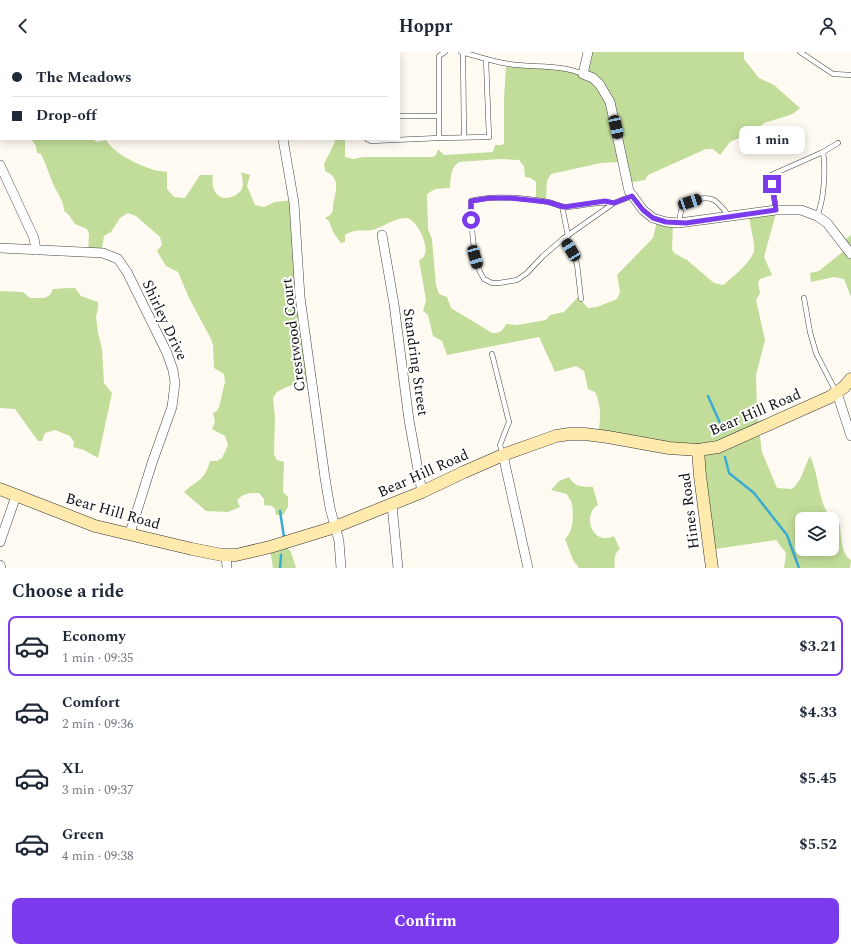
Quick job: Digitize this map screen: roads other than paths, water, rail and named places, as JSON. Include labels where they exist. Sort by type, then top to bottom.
[{"type":"street","points":[[588,52],[583,74],[593,78],[600,85],[610,102],[627,184],[632,196],[643,210],[653,218],[666,222],[679,223],[776,210],[801,210],[817,216],[832,228],[851,254]]},
{"type":"street","name":"Crestwood Court","points":[[283,140],[294,203],[301,305],[325,478],[330,508],[339,541],[341,568]]},
{"type":"street","points":[[0,165],[34,238],[36,250]]},
{"type":"street","name":"Standring Street","points":[[382,235],[394,304],[409,420],[422,492]]},
{"type":"street","name":"Shirley Drive","points":[[0,248],[103,253],[118,259],[127,272],[167,353],[173,370],[175,383],[172,407],[152,463],[130,533]]},
{"type":"street","name":"Bear Hill Road","points":[[0,489],[95,526],[130,533],[192,549],[226,555],[244,554],[335,527],[392,505],[503,455],[549,438],[569,434],[585,434],[608,436],[669,448],[698,450],[722,445],[837,393],[851,379]]},
{"type":"street","points":[[837,393],[851,436]]},
{"type":"street","name":"Hines Road","points":[[698,450],[712,568]]},
{"type":"street","points":[[503,455],[528,568]]},
{"type":"street","points":[[0,542],[16,496]]},
{"type":"street","points":[[392,505],[398,568]]},
{"type":"street","points":[[226,555],[227,568]]},
{"type":"street","points":[[0,564],[1,568]]},
{"type":"lane","points":[[439,138],[439,56],[445,52]]},
{"type":"lane","points":[[464,137],[462,52],[507,64],[569,69],[583,74]]},
{"type":"lane","points":[[800,52],[833,74],[851,75]]},
{"type":"lane","points":[[400,140],[489,137],[486,59]]},
{"type":"lane","points":[[400,116],[439,116]]},
{"type":"lane","points":[[369,140],[388,140]]},
{"type":"lane","points":[[776,210],[772,184],[769,176],[823,152],[838,143]]},
{"type":"lane","points":[[817,216],[820,208],[823,180],[823,152]]},
{"type":"lane","points":[[614,203],[605,201],[564,207],[548,202],[510,198],[471,201],[470,205],[475,257],[480,272],[484,279],[492,283],[507,283],[517,280],[527,274],[542,256],[566,237],[614,203],[632,196]]},
{"type":"lane","points":[[679,223],[683,207],[690,202],[703,198],[714,200],[729,216]]},
{"type":"lane","points":[[564,207],[563,211],[566,237],[577,264],[581,299]]},
{"type":"lane","points":[[804,298],[810,332],[816,353],[837,393]]},
{"type":"lane","points":[[492,354],[509,422],[500,445],[503,455]]},
{"type":"waterway","points":[[708,396],[724,432]]},
{"type":"waterway","points":[[725,457],[729,473],[754,493],[787,535],[799,568]]},
{"type":"waterway","points":[[280,511],[284,537]]},
{"type":"waterway","points":[[280,568],[281,555]]}]
